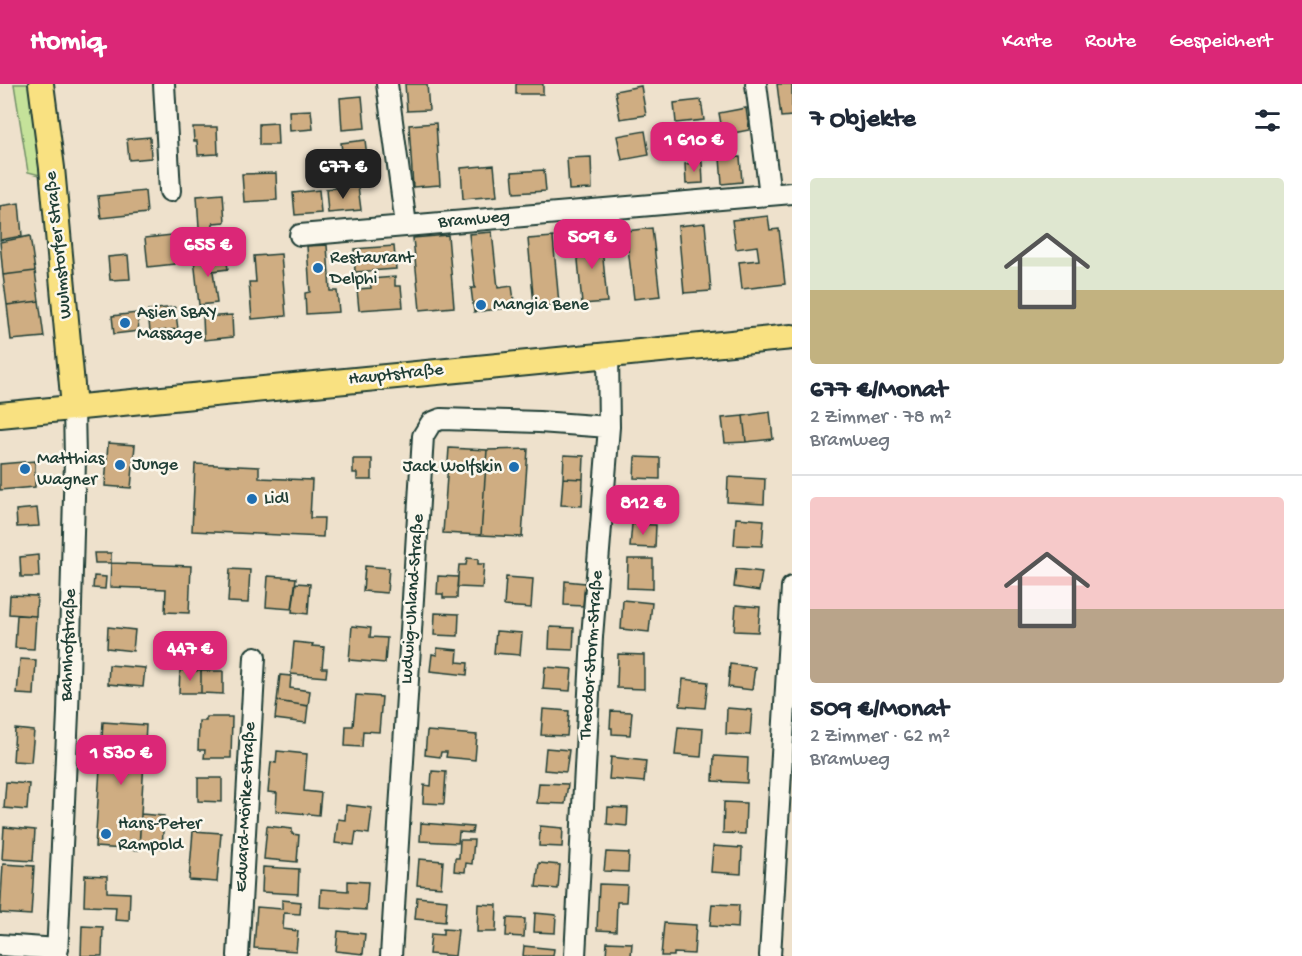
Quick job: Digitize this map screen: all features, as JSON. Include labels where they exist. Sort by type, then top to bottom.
[{"type":"main road","name":"Wulmstorfer Straße","points":[[41,84],[52,168],[74,407]]},
{"type":"main road","name":"Hauptstraße","points":[[0,415],[608,354],[792,338]]},
{"type":"street","points":[[164,84],[170,192]]},
{"type":"street","points":[[387,84],[406,225]]},
{"type":"street","points":[[756,84],[770,195]]},
{"type":"street","name":"Bramweg","points":[[300,235],[792,193]]},
{"type":"street","name":"Theodor-Storm-Straße","points":[[575,956],[592,637],[609,427],[608,354]]},
{"type":"street","name":"Bahnhofstraße","points":[[58,952],[68,713],[75,460],[74,407]]},
{"type":"street","name":"Ludwig-Uhland-Straße","points":[[391,956],[423,436],[431,423],[441,419],[609,427]]},
{"type":"street","points":[[770,956],[786,792],[792,587]]},
{"type":"street","name":"Eduard-Mörike-Straße","points":[[238,956],[255,657]]},
{"type":"street","points":[[0,945],[58,952]]},
{"type":"green space","points":[[14,84],[29,84],[40,175],[28,172]]},
{"type":"building","points":[[405,84],[427,84],[429,110],[407,111]]},
{"type":"building","points":[[516,84],[543,84],[543,94],[516,94]]},
{"type":"building","points":[[777,84],[792,84],[792,116],[781,117]]},
{"type":"building","points":[[641,86],[646,115],[620,119],[615,91]]},
{"type":"building","points":[[362,96],[365,128],[342,130],[340,98]]},
{"type":"building","points":[[701,100],[704,120],[676,123],[674,103]]},
{"type":"building","points":[[746,108],[749,130],[723,135],[719,113]]},
{"type":"building","points":[[311,110],[313,129],[290,131],[289,111]]},
{"type":"building","points":[[277,123],[278,145],[259,145],[259,124]]},
{"type":"building","points":[[436,123],[440,185],[413,187],[409,125]]},
{"type":"building","points":[[193,127],[217,127],[218,154],[198,155]]},
{"type":"building","points":[[716,130],[719,148],[709,150],[706,132]]},
{"type":"building","points":[[645,131],[649,155],[622,160],[617,136]]},
{"type":"building","points":[[150,137],[151,158],[129,160],[127,139]]},
{"type":"building","points":[[365,140],[369,173],[345,176],[341,143]]},
{"type":"building","points":[[591,157],[592,189],[569,190],[567,158]]},
{"type":"building","points":[[740,157],[742,182],[722,184],[720,158]]},
{"type":"building","points":[[702,162],[703,183],[686,184],[685,164]]},
{"type":"building","points":[[494,165],[497,196],[463,199],[461,168]]},
{"type":"building","points":[[544,170],[546,191],[514,193],[512,172]]},
{"type":"building","points":[[276,173],[277,200],[244,202],[242,174]]},
{"type":"building","points":[[358,186],[361,210],[328,213],[326,189]]},
{"type":"building","points":[[319,190],[321,213],[295,215],[293,193]]},
{"type":"building","points":[[145,191],[147,213],[101,218],[98,196]]},
{"type":"building","points":[[223,194],[225,222],[213,223],[212,243],[200,244],[197,196]]},
{"type":"building","points":[[19,203],[22,236],[0,240],[0,206]]},
{"type":"building","points":[[768,216],[770,230],[779,229],[785,284],[742,289],[739,262],[759,260],[757,246],[736,249],[732,220]]},
{"type":"building","points":[[705,223],[711,291],[684,293],[678,226]]},
{"type":"building","points":[[652,228],[660,296],[634,299],[626,231]]},
{"type":"building","points":[[492,232],[498,288],[512,286],[515,307],[474,312],[471,288],[475,288],[469,234]]},
{"type":"building","points":[[172,235],[175,264],[148,267],[145,238]]},
{"type":"building","points":[[448,235],[454,307],[420,310],[413,238]]},
{"type":"building","points":[[30,236],[35,271],[3,275],[0,242]]},
{"type":"building","points":[[601,236],[607,302],[582,304],[576,238]]},
{"type":"building","points":[[553,237],[559,304],[534,306],[528,239]]},
{"type":"building","name":"Restaurant Delphi","points":[[327,245],[330,291],[337,291],[339,312],[306,314],[305,293],[310,292],[307,246]]},
{"type":"building","points":[[394,246],[396,269],[355,272],[354,249]]},
{"type":"building","points":[[281,254],[286,316],[252,319],[249,282],[256,282],[254,256]]},
{"type":"building","points":[[128,255],[130,279],[110,280],[108,257]]},
{"type":"building","points":[[226,256],[228,269],[213,271],[217,303],[199,305],[194,259]]},
{"type":"building","points":[[35,271],[39,301],[7,305],[3,275]]},
{"type":"building","points":[[395,277],[395,286],[401,286],[403,307],[359,310],[357,289],[371,288],[370,279]]},
{"type":"building","points":[[39,301],[44,337],[11,340],[7,305]]},
{"type":"building","points":[[175,307],[178,329],[150,332],[148,310]]},
{"type":"building","name":"Asien SBAY Massage","points":[[137,313],[139,331],[114,334],[112,316]]},
{"type":"building","points":[[232,315],[233,337],[204,340],[203,317]]},
{"type":"building","points":[[770,412],[773,439],[746,442],[743,416]]},
{"type":"building","points":[[743,416],[746,442],[725,443],[722,418]]},
{"type":"building","name":"Junge","points":[[108,443],[135,445],[131,488],[105,486]]},
{"type":"building","points":[[449,448],[487,450],[481,535],[443,533]]},
{"type":"building","points":[[528,449],[522,537],[481,535],[487,450]]},
{"type":"building","points":[[564,455],[584,456],[583,479],[563,478]]},
{"type":"building","points":[[635,457],[660,458],[660,479],[634,478]]},
{"type":"building","points":[[353,459],[372,459],[372,480],[357,480],[357,473],[353,473]]},
{"type":"building","points":[[35,461],[35,487],[0,490],[0,464]]},
{"type":"building","name":"Lidl","points":[[195,464],[259,467],[259,478],[312,480],[310,518],[324,518],[323,537],[192,531]]},
{"type":"building","points":[[728,477],[765,479],[764,504],[727,502]]},
{"type":"building","points":[[563,478],[583,479],[582,506],[561,505]]},
{"type":"building","points":[[633,489],[658,490],[657,512],[632,511]]},
{"type":"building","points":[[37,508],[39,526],[17,527],[16,510]]},
{"type":"building","points":[[736,518],[764,520],[762,546],[734,545]]},
{"type":"building","points":[[632,524],[656,525],[655,548],[630,547]]},
{"type":"building","points":[[94,553],[111,553],[111,563],[95,563]]},
{"type":"building","points":[[38,555],[39,577],[21,577],[20,557]]},
{"type":"building","points":[[467,558],[478,559],[478,564],[484,564],[482,588],[457,587],[459,565],[466,565]]},
{"type":"building","points":[[628,559],[653,559],[653,589],[627,588]]},
{"type":"building","points":[[111,563],[191,566],[189,613],[165,612],[166,589],[110,587]]},
{"type":"building","points":[[365,566],[389,568],[387,593],[363,591]]},
{"type":"building","points":[[230,569],[250,570],[248,603],[228,602]]},
{"type":"building","points":[[736,569],[762,572],[759,591],[734,587]]},
{"type":"building","points":[[94,576],[106,577],[105,589],[93,588]]},
{"type":"building","points":[[268,576],[296,578],[292,609],[266,607]]},
{"type":"building","points":[[438,576],[458,577],[457,598],[443,598],[443,594],[437,594]]},
{"type":"building","points":[[506,577],[533,579],[531,608],[504,606]]},
{"type":"building","points":[[565,581],[585,583],[583,606],[564,605]]},
{"type":"building","points":[[296,583],[310,584],[308,614],[292,612]]},
{"type":"building","points":[[10,595],[37,596],[36,616],[9,614]]},
{"type":"building","points":[[623,600],[652,603],[649,632],[621,629]]},
{"type":"building","points":[[736,605],[760,607],[758,632],[734,631]]},
{"type":"building","points":[[435,613],[459,614],[458,636],[434,635]]},
{"type":"building","points":[[17,615],[36,616],[34,649],[15,648]]},
{"type":"building","points":[[352,626],[371,628],[370,637],[387,638],[385,663],[349,660]]},
{"type":"building","points":[[108,627],[135,630],[133,651],[107,648]]},
{"type":"building","points":[[550,627],[574,628],[573,650],[549,649]]},
{"type":"building","points":[[496,631],[522,633],[520,655],[494,653]]},
{"type":"building","points":[[180,636],[200,637],[199,659],[178,658]]},
{"type":"building","points":[[200,637],[221,638],[220,660],[199,659]]},
{"type":"building","points":[[294,642],[324,647],[322,668],[327,668],[326,677],[291,674]]},
{"type":"building","points":[[437,648],[458,650],[457,662],[468,663],[467,675],[430,671],[432,654],[437,655]]},
{"type":"building","points":[[618,654],[644,655],[644,689],[617,688]]},
{"type":"building","points":[[20,659],[36,660],[34,695],[17,694]]},
{"type":"building","points":[[730,664],[755,667],[752,690],[728,687]]},
{"type":"building","points":[[109,665],[145,668],[143,687],[108,684]]},
{"type":"building","points":[[545,667],[572,669],[570,691],[543,689]]},
{"type":"building","points":[[180,670],[201,671],[201,693],[179,693]]},
{"type":"building","points":[[201,671],[223,671],[223,694],[201,693]]},
{"type":"building","points":[[280,675],[291,676],[290,688],[310,691],[308,706],[277,701]]},
{"type":"building","points":[[683,679],[708,682],[705,708],[680,706]]},
{"type":"building","points":[[356,695],[382,697],[379,732],[363,731],[362,747],[345,746],[346,726],[353,726]]},
{"type":"building","points":[[277,701],[308,706],[306,723],[275,719]]},
{"type":"building","points":[[727,708],[752,710],[750,735],[726,734]]},
{"type":"building","points":[[543,709],[569,711],[567,736],[541,735]]},
{"type":"building","points":[[611,711],[632,712],[630,735],[612,734]]},
{"type":"building","points":[[206,717],[232,717],[231,758],[204,758],[205,750],[198,750],[199,721],[206,721]]},
{"type":"building","points":[[103,722],[146,725],[139,850],[95,847]]},
{"type":"building","points":[[678,727],[703,729],[701,757],[675,755]]},
{"type":"building","points":[[15,729],[34,731],[31,762],[13,761]]},
{"type":"building","points":[[427,731],[477,735],[475,760],[446,757],[447,752],[441,752],[440,757],[425,755]]},
{"type":"building","points":[[546,748],[569,750],[566,772],[544,770]]},
{"type":"building","points":[[277,751],[307,754],[304,791],[321,793],[319,815],[276,811],[277,793],[268,792],[271,762],[276,763]]},
{"type":"building","points":[[714,756],[748,758],[747,783],[713,781]]},
{"type":"building","points":[[611,757],[646,761],[644,782],[609,779]]},
{"type":"building","points":[[432,771],[446,772],[444,804],[423,803],[424,785],[431,786]]},
{"type":"building","points":[[198,778],[222,778],[222,802],[198,801]]},
{"type":"building","points":[[6,782],[29,784],[27,810],[4,808]]},
{"type":"building","points":[[539,783],[568,784],[565,804],[537,803]]},
{"type":"building","points":[[724,802],[746,803],[745,834],[723,833]]},
{"type":"building","points":[[346,805],[372,808],[369,834],[356,832],[354,845],[335,843],[338,819],[345,820]]},
{"type":"building","points":[[608,807],[628,808],[627,826],[607,824]]},
{"type":"building","points":[[141,814],[164,816],[162,848],[139,847]]},
{"type":"building","points":[[421,823],[473,827],[472,833],[459,832],[458,843],[420,841]]},
{"type":"building","points":[[267,826],[292,829],[292,834],[299,835],[297,862],[264,859]]},
{"type":"building","points":[[540,826],[563,828],[562,847],[539,846]]},
{"type":"building","points":[[4,827],[35,830],[33,861],[2,859]]},
{"type":"building","points":[[193,831],[221,833],[217,882],[189,880]]},
{"type":"building","points":[[460,840],[474,840],[472,864],[466,863],[465,872],[454,871],[455,858],[459,858]]},
{"type":"building","points":[[713,846],[742,848],[741,874],[711,872]]},
{"type":"building","points":[[606,852],[629,853],[628,872],[604,871]]},
{"type":"building","points":[[419,859],[443,861],[441,887],[417,885]]},
{"type":"building","points":[[539,863],[560,865],[558,889],[536,887]]},
{"type":"building","points":[[3,864],[34,866],[31,915],[0,913]]},
{"type":"building","points":[[263,867],[299,869],[298,894],[262,892]]},
{"type":"building","points":[[85,875],[107,876],[107,892],[130,893],[129,921],[115,920],[116,907],[84,906]]},
{"type":"building","points":[[348,881],[368,882],[366,910],[320,907],[321,889],[348,891]]},
{"type":"building","points":[[599,884],[627,885],[626,902],[617,902],[616,931],[597,930]]},
{"type":"building","points":[[417,897],[447,900],[445,922],[415,919]]},
{"type":"building","points":[[282,900],[301,902],[300,914],[284,913],[283,929],[298,931],[296,951],[254,948],[257,907],[282,909]]},
{"type":"building","points":[[478,904],[497,905],[496,932],[477,932]]},
{"type":"building","points":[[712,904],[739,905],[738,928],[710,926]]},
{"type":"building","points":[[535,913],[556,915],[555,933],[534,932]]},
{"type":"building","points":[[507,918],[525,919],[524,937],[506,936]]},
{"type":"building","points":[[664,923],[696,925],[694,954],[674,953],[674,956],[661,956]]},
{"type":"building","points":[[82,926],[103,927],[102,956],[81,956]]},
{"type":"building","points":[[443,929],[458,930],[455,956],[429,954],[431,934],[443,935]]},
{"type":"building","points":[[338,931],[365,934],[363,954],[336,951]]},
{"type":"building","points":[[607,942],[632,943],[631,956],[606,956]]},
{"type":"building","points":[[524,946],[554,949],[553,956],[523,956]]},
{"type":"place","name":"Restaurant Delphi","points":[[318,268]]},
{"type":"place","name":"Mangia Bene","points":[[481,305]]},
{"type":"place","name":"Asien SBAY Massage","points":[[125,323]]},
{"type":"place","name":"Junge","points":[[120,465]]},
{"type":"place","name":"Jack Wolfskin","points":[[514,467]]},
{"type":"place","name":"Matthias Wagner","points":[[25,469]]},
{"type":"place","name":"Lidl","points":[[252,499]]},
{"type":"place","name":"Hans-Peter Rampold","points":[[106,834]]}]
